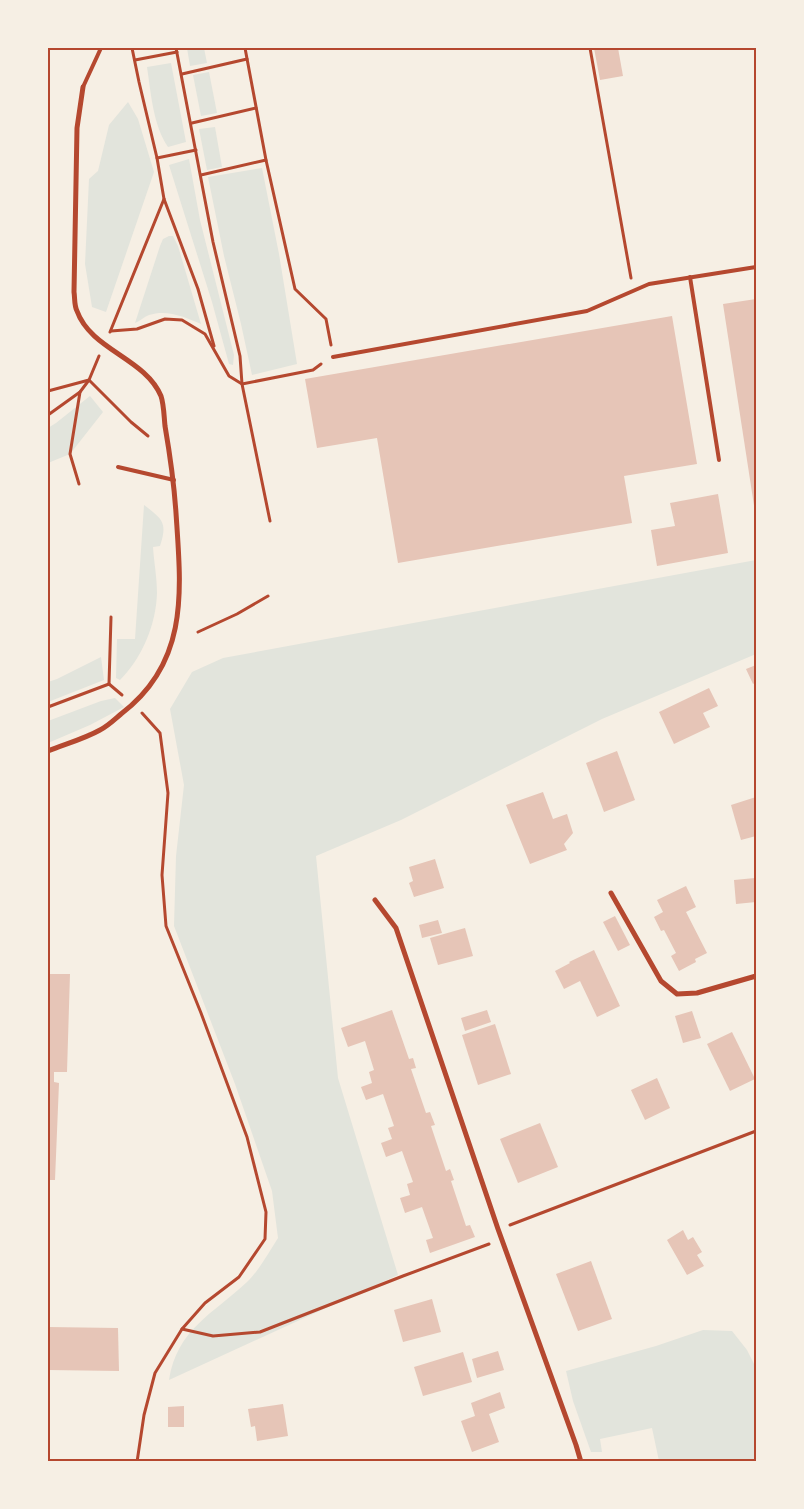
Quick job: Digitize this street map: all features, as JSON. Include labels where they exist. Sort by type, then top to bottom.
[{"type":"street","points":[[48,751],[101,730],[133,705],[153,682],[175,636],[180,608],[180,574],[174,480],[161,396],[148,376],[93,334],[82,322],[76,309],[74,292],[77,128],[83,87]]},
{"type":"street","points":[[611,892],[661,981],[677,994],[697,993],[756,976]]},
{"type":"street","points":[[375,900],[396,928],[498,1229],[581,1462]]},
{"type":"lane","points":[[83,87],[101,48]]},
{"type":"lane","points":[[333,357],[587,311],[649,284],[756,267]]},
{"type":"lane","points":[[690,277],[719,460]]},
{"type":"lane","points":[[118,467],[174,480]]},
{"type":"path","points":[[132,48],[157,158],[164,200],[198,289],[215,352]]},
{"type":"path","points":[[245,48],[266,160],[295,289],[326,319],[333,357]]},
{"type":"path","points":[[590,48],[633,291]]},
{"type":"path","points":[[135,60],[177,50],[214,242],[240,356],[242,384],[270,521]]},
{"type":"path","points":[[182,74],[247,59]]},
{"type":"path","points":[[192,123],[256,108]]},
{"type":"path","points":[[157,158],[196,150]]},
{"type":"path","points":[[201,175],[266,160]]},
{"type":"path","points":[[107,338],[164,200]]},
{"type":"path","points":[[110,331],[137,329],[165,318],[182,320],[205,334],[229,376],[242,384],[313,370]]},
{"type":"path","points":[[48,415],[80,392],[90,380],[101,351]]},
{"type":"path","points":[[48,391],[90,380]]},
{"type":"path","points":[[90,380],[130,422],[148,436]]},
{"type":"path","points":[[79,484],[70,454],[80,392]]},
{"type":"path","points":[[198,632],[237,614],[268,596]]},
{"type":"path","points":[[109,684],[111,617]]},
{"type":"path","points":[[109,684],[133,705],[160,734],[168,793],[162,875],[166,926],[247,1137],[266,1212],[265,1239],[239,1277],[205,1303],[182,1329],[155,1372],[144,1416],[137,1462]]},
{"type":"path","points":[[48,707],[109,684]]},
{"type":"path","points":[[498,1229],[756,1131]]},
{"type":"path","points":[[182,1329],[213,1336],[260,1332],[403,1276],[502,1240]]},
{"type":"shaded area","points":[[187,48],[204,48],[207,63],[190,66]]},
{"type":"shaded area","points":[[171,63],[186,142],[168,147],[156,119],[147,67]]},
{"type":"shaded area","points":[[209,72],[217,113],[201,116],[193,75]]},
{"type":"shaded area","points":[[128,102],[138,119],[154,172],[106,312],[92,307],[85,264],[89,179],[98,171],[109,125]]},
{"type":"shaded area","points":[[215,127],[222,167],[207,170],[199,129]]},
{"type":"shaded area","points":[[189,159],[200,220],[234,355],[233,365],[229,364],[212,302],[169,165]]},
{"type":"shaded area","points":[[262,168],[279,254],[297,364],[252,375],[224,256],[208,177]]},
{"type":"shaded area","points":[[173,236],[178,246],[201,324],[169,313],[149,315],[135,323],[160,246],[163,239]]},
{"type":"shaded area","points":[[90,396],[103,412],[70,454],[48,463],[48,428]]},
{"type":"shaded area","points":[[144,505],[159,518],[163,526],[160,546],[153,547],[157,587],[156,605],[151,629],[141,651],[135,662],[120,680],[116,678],[117,639],[135,639]]},
{"type":"shaded area","points":[[756,560],[756,654],[602,719],[401,820],[316,856],[338,1078],[398,1275],[169,1380],[173,1362],[188,1335],[251,1278],[278,1238],[272,1191],[235,1084],[174,926],[176,856],[184,785],[170,709],[192,672],[223,658]]},
{"type":"shaded area","points":[[101,657],[104,680],[48,702],[48,682]]},
{"type":"shaded area","points":[[115,698],[124,707],[90,725],[48,743],[48,721],[101,701]]},
{"type":"shaded area","points":[[703,1330],[732,1331],[747,1350],[756,1368],[756,1461],[659,1461],[652,1428],[600,1439],[602,1452],[591,1452],[573,1401],[566,1371],[656,1346]]},
{"type":"building","points":[[594,48],[618,48],[623,76],[600,80]]},
{"type":"building","points":[[756,299],[756,512],[755,512],[723,304]]},
{"type":"building","points":[[672,316],[697,464],[624,476],[632,523],[398,563],[377,438],[317,448],[305,379]]},
{"type":"building","points":[[718,494],[728,553],[657,566],[651,530],[675,526],[670,503]]},
{"type":"building","points":[[756,665],[756,682],[753,684],[746,669]]},
{"type":"building","points":[[709,688],[718,706],[703,713],[710,727],[674,744],[659,712]]},
{"type":"building","points":[[617,751],[635,800],[604,812],[586,763]]},
{"type":"building","points":[[543,792],[553,819],[567,814],[573,833],[564,844],[567,850],[530,864],[506,805]]},
{"type":"building","points":[[756,797],[756,836],[741,840],[731,805]]},
{"type":"building","points":[[435,859],[444,888],[414,897],[409,883],[413,881],[409,867]]},
{"type":"building","points":[[755,878],[756,902],[736,904],[734,880]]},
{"type":"building","points":[[686,886],[696,907],[686,912],[707,953],[695,959],[696,962],[679,971],[671,956],[676,953],[664,930],[661,931],[654,917],[663,912],[657,900]]},
{"type":"building","points":[[615,916],[630,945],[618,951],[603,922]]},
{"type":"building","points":[[438,920],[442,933],[422,938],[419,925]]},
{"type":"building","points":[[465,928],[473,956],[438,965],[430,938]]},
{"type":"building","points":[[594,950],[620,1006],[597,1017],[580,981],[564,989],[555,971]]},
{"type":"building","points":[[48,974],[70,974],[67,1072],[54,1072],[54,1082],[59,1083],[55,1180],[48,1180]]},
{"type":"building","points":[[392,1010],[409,1059],[413,1058],[416,1068],[411,1069],[426,1113],[430,1112],[435,1125],[431,1126],[446,1171],[450,1169],[454,1180],[451,1181],[466,1226],[470,1225],[475,1237],[430,1253],[426,1240],[433,1238],[422,1207],[405,1213],[400,1198],[410,1195],[407,1184],[413,1182],[402,1151],[386,1157],[381,1143],[392,1139],[388,1128],[394,1126],[383,1094],[366,1100],[361,1087],[372,1083],[369,1072],[374,1070],[365,1041],[348,1047],[341,1028]]},
{"type":"building","points":[[487,1010],[491,1022],[465,1031],[461,1018]]},
{"type":"building","points":[[692,1011],[701,1038],[683,1043],[675,1016]]},
{"type":"building","points":[[495,1024],[511,1074],[478,1085],[462,1035]]},
{"type":"building","points":[[732,1032],[755,1079],[730,1091],[707,1044]]},
{"type":"building","points":[[657,1078],[670,1108],[645,1120],[631,1090]]},
{"type":"building","points":[[540,1123],[558,1167],[518,1183],[500,1139]]},
{"type":"building","points":[[683,1230],[688,1240],[693,1237],[702,1252],[697,1255],[704,1266],[687,1275],[667,1240]]},
{"type":"building","points":[[591,1261],[612,1319],[578,1331],[556,1274]]},
{"type":"building","points":[[432,1299],[441,1332],[403,1342],[394,1310]]},
{"type":"building","points":[[48,1327],[118,1328],[119,1371],[48,1370]]},
{"type":"building","points":[[498,1351],[504,1370],[477,1378],[472,1359]]},
{"type":"building","points":[[463,1352],[472,1382],[423,1396],[414,1367]]},
{"type":"building","points":[[500,1392],[505,1408],[489,1414],[499,1442],[472,1452],[461,1421],[475,1416],[471,1403]]},
{"type":"building","points":[[283,1404],[288,1436],[257,1441],[255,1426],[251,1427],[248,1409]]},
{"type":"building","points":[[184,1406],[184,1427],[168,1427],[168,1407]]}]
